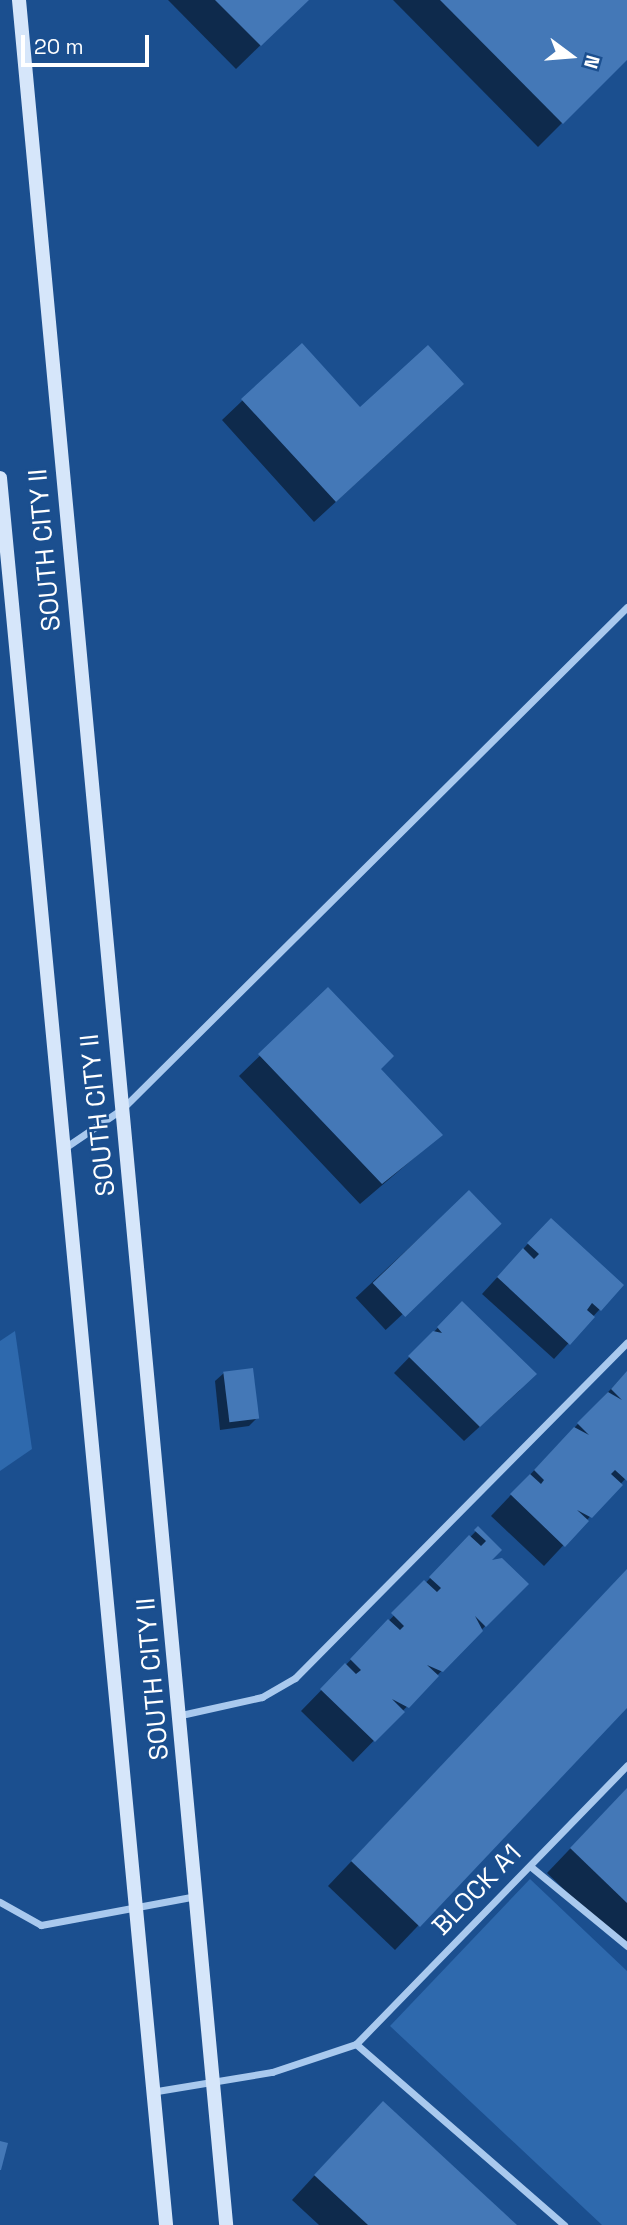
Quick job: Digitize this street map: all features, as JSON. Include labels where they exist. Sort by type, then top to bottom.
[{"type":"main road","name":"SOUTH CITY II","points":[[19,0],[181,1715],[226,2225]]},
{"type":"main road","name":"SOUTH CITY II","points":[[0,478],[59,1152],[150,2092],[166,2225]]},
{"type":"street","points":[[59,1152],[122,1109],[627,607]]},
{"type":"street","points":[[181,1715],[262,1698],[295,1678],[627,1342]]},
{"type":"street","name":"BLOCK A1","points":[[356,2045],[627,1765]]},
{"type":"street","points":[[530,1866],[627,1946]]},
{"type":"street","points":[[0,1902],[40,1925],[196,1896]]},
{"type":"street","points":[[150,2092],[213,2083],[356,2045],[564,2225]]},
{"type":"shaded area","points":[[15,1331],[32,1449],[0,1471],[0,1341]]},
{"type":"shaded area","points":[[530,1879],[627,1971],[627,2225],[602,2225],[390,2026]]},
{"type":"building","points":[[215,0],[309,0],[261,46]]},
{"type":"building","points":[[440,0],[627,0],[627,60],[563,124]]},
{"type":"building","points":[[302,343],[360,407],[428,345],[464,384],[336,502],[241,399]]},
{"type":"building","points":[[328,987],[394,1056],[381,1069],[443,1135],[382,1184],[258,1054]]},
{"type":"building","points":[[469,1190],[502,1224],[405,1317],[373,1283]]},
{"type":"building","points":[[551,1218],[624,1285],[601,1311],[592,1303],[587,1310],[595,1317],[570,1345],[497,1277],[523,1248],[534,1259],[539,1254],[527,1243]]},
{"type":"building","points":[[462,1301],[537,1374],[480,1427],[408,1356],[433,1331],[442,1333],[437,1327]]},
{"type":"building","points":[[253,1368],[259,1419],[229,1422],[223,1372]]},
{"type":"building","points":[[627,1371],[627,1481],[615,1470],[611,1474],[623,1485],[592,1518],[577,1510],[589,1521],[565,1547],[510,1494],[530,1474],[541,1484],[544,1480],[534,1470],[574,1427],[589,1435],[577,1423],[608,1392],[622,1400],[611,1389]]},
{"type":"building","points":[[478,1526],[502,1550],[492,1560],[502,1558],[529,1584],[486,1627],[475,1616],[483,1631],[443,1672],[427,1665],[439,1676],[409,1708],[392,1699],[405,1712],[375,1742],[320,1689],[345,1663],[356,1674],[361,1670],[350,1659],[388,1619],[400,1630],[404,1626],[391,1613],[424,1580],[437,1592],[441,1588],[429,1577],[469,1535],[481,1546],[486,1541],[474,1530]]},
{"type":"building","points":[[627,1569],[627,1708],[420,1927],[351,1861]]},
{"type":"building","points":[[627,1788],[627,1903],[570,1848]]},
{"type":"building","points":[[383,2101],[517,2225],[368,2225],[314,2175]]},
{"type":"building","points":[[0,2141],[8,2143],[1,2170],[0,2170]]}]
